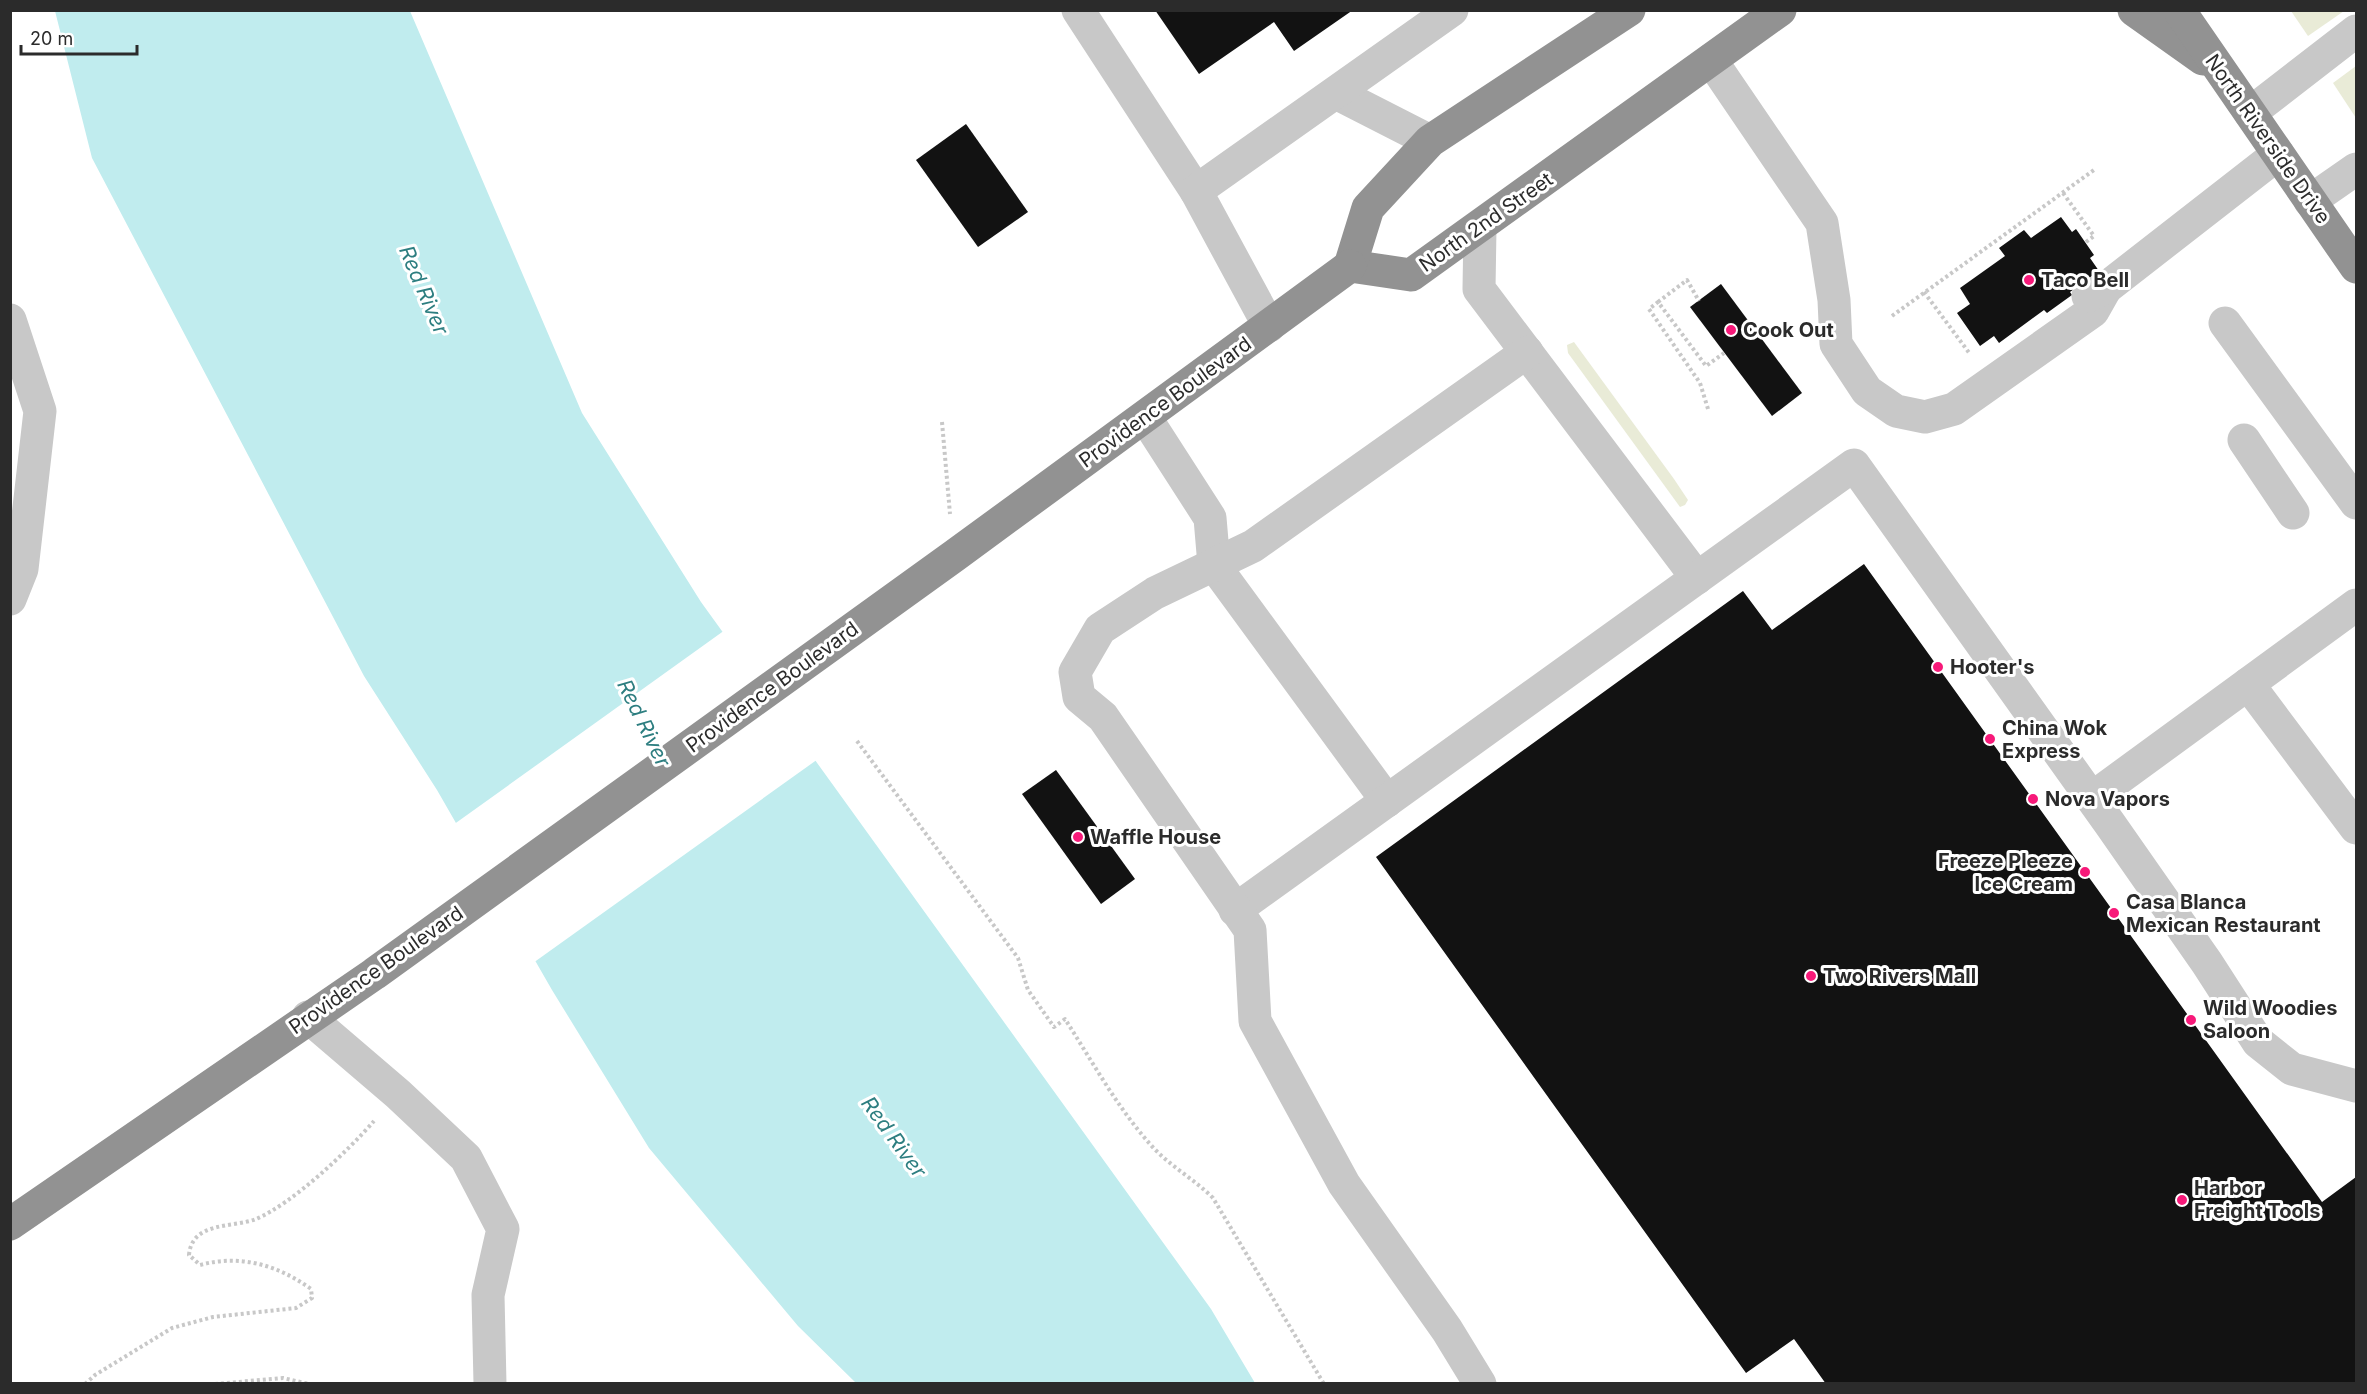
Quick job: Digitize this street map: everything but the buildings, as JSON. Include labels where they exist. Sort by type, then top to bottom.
[{"type":"highway","points":[[1350,266],[1368,208],[1430,141],[1629,10]]},
{"type":"highway","name":"North 2nd Street","points":[[1350,266],[1411,274],[1480,228],[1780,10]]},
{"type":"highway","points":[[2134,10],[2220,70]]},
{"type":"highway","name":"North Riverside Drive","points":[[2179,10],[2356,267]]},
{"type":"highway","name":"Providence Boulevard","points":[[10,1224],[308,1017],[374,974],[954,556],[1350,266]]},
{"type":"street","points":[[1078,10],[1196,191],[1269,326]]},
{"type":"street","points":[[1196,191],[1452,10]]},
{"type":"street","points":[[2250,113],[2356,31]]},
{"type":"street","points":[[1711,60],[1822,223],[1836,344],[1867,391],[1896,411],[1925,417],[1954,409],[2093,311],[2106,288]]},
{"type":"street","points":[[1336,93],[1430,141]]},
{"type":"street","points":[[1835,322],[1853,332],[1878,372],[1893,388],[1912,393],[1936,393],[1981,368],[2080,299],[2106,288],[2278,154]]},
{"type":"street","points":[[2310,201],[2356,169]]},
{"type":"street","points":[[1480,228],[1479,290],[1697,578]]},
{"type":"street","points":[[10,320],[40,411],[22,569],[10,599]]},
{"type":"street","points":[[2225,323],[2356,503]]},
{"type":"street","points":[[1480,1383],[1447,1330],[1344,1184],[1255,1021],[1250,930],[1103,717],[1079,697],[1075,672],[1100,628],[1155,593],[1253,546],[1527,352]]},
{"type":"street","points":[[1145,417],[1210,518],[1214,565],[1387,801]]},
{"type":"street","points":[[2244,441],[2293,513]]},
{"type":"street","points":[[1235,910],[1854,465],[2092,798],[2207,963],[2258,1042],[2292,1069],[2356,1086]]},
{"type":"street","points":[[2092,798],[2356,605]]},
{"type":"street","points":[[2248,684],[2356,828]]},
{"type":"street","points":[[308,1017],[398,1094],[466,1158],[503,1228],[488,1295],[490,1383]]},
{"type":"path","points":[[1892,316],[2094,170]]},
{"type":"path","points":[[2063,193],[2094,236],[2086,242]]},
{"type":"path","points":[[1699,301],[1687,280],[1649,309],[1700,383],[1708,409]]},
{"type":"path","points":[[1924,292],[1981,368]]},
{"type":"path","points":[[1658,302],[1706,366],[1724,353]]},
{"type":"path","points":[[942,422],[954,556]]},
{"type":"path","points":[[857,741],[1018,958],[1028,990],[1054,1027],[1065,1019],[1150,1145],[1168,1163],[1195,1179],[1213,1198],[1324,1383]]},
{"type":"path","points":[[85,1383],[172,1328],[213,1317],[296,1308],[312,1298],[311,1289],[294,1276],[234,1258],[200,1265],[189,1255],[190,1245],[200,1233],[256,1219],[278,1206],[307,1184],[361,1136],[398,1094]]},
{"type":"path","points":[[214,1383],[283,1378],[309,1383]]},
{"type":"green space","points":[[2291,11],[2344,11],[2308,36]]},
{"type":"green space","points":[[2356,66],[2356,118],[2333,83]]},
{"type":"green space","points":[[1574,342],[1674,479],[1688,500],[1685,505],[1680,507],[1568,353],[1567,345]]},
{"type":"water","name":"Red River","points":[[55,11],[410,11],[582,413],[701,602],[1211,1309],[1255,1383],[856,1383],[798,1326],[649,1148],[552,990],[437,790],[364,676],[92,158]]},
{"type":"pier","points":[[725,630],[818,759],[533,963],[453,825]]},
{"type":"place","name":"Taco Bell","points":[[2029,280]]},
{"type":"place","name":"Cook Out","points":[[1731,330]]},
{"type":"place","name":"Hooter's","points":[[1938,667]]},
{"type":"place","name":"China Wok Express","points":[[1990,739]]},
{"type":"place","name":"Nova Vapors","points":[[2033,799]]},
{"type":"place","name":"Waffle House","points":[[1078,837]]},
{"type":"place","name":"Freeze Pleeze Ice Cream","points":[[2085,872]]},
{"type":"place","name":"Casa Blanca Mexican Restaurant","points":[[2114,913]]},
{"type":"place","name":"Two Rivers Mall","points":[[1811,976]]},
{"type":"place","name":"Wild Woodies Saloon","points":[[2191,1020]]},
{"type":"place","name":"Harbor Freight Tools","points":[[2182,1200]]}]
